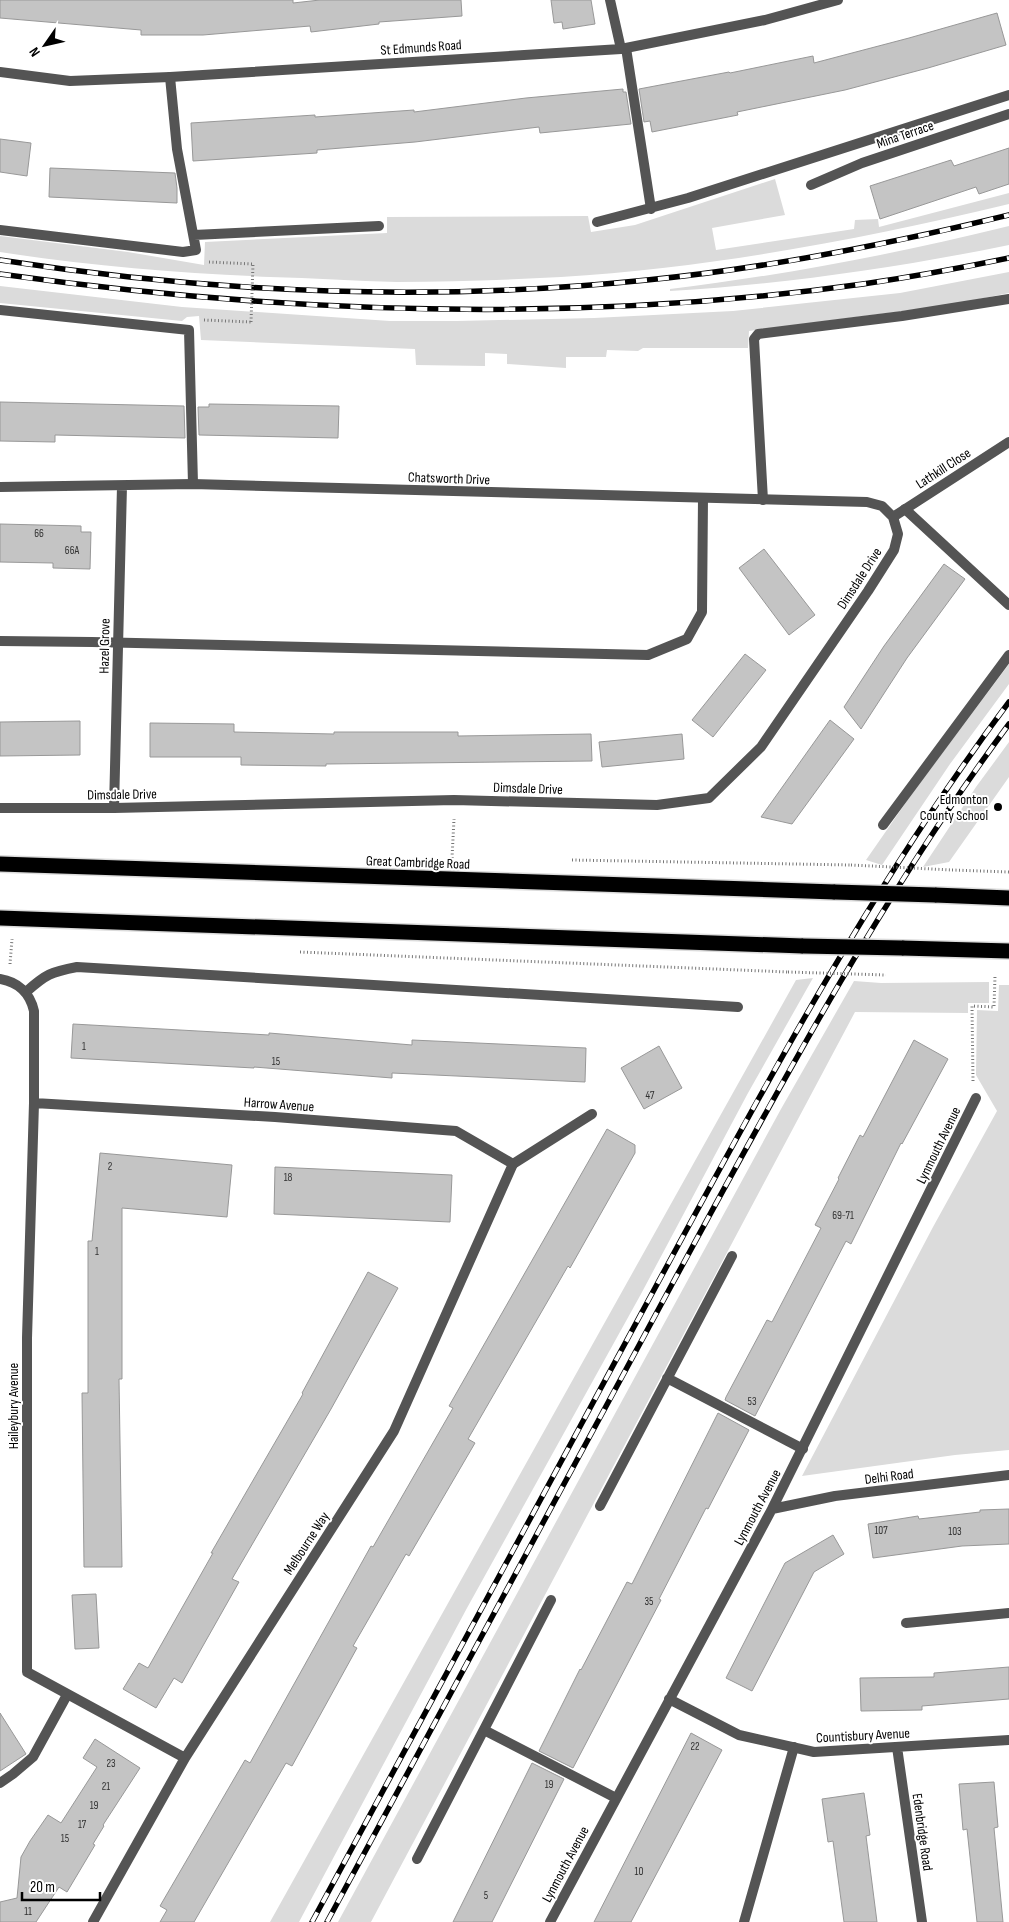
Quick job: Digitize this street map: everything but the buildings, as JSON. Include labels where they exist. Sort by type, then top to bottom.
[{"type":"highway","name":"Great Cambridge Road","points":[[0,864],[1009,898]]},
{"type":"highway","points":[[0,918],[803,946],[1009,951]]},
{"type":"street","points":[[610,0],[624,48],[651,209]]},
{"type":"street","name":"St Edmunds Road","points":[[0,72],[70,81],[170,77],[624,48],[765,20],[823,2],[838,0]]},
{"type":"street","points":[[0,230],[182,252],[196,250],[177,148],[170,77]]},
{"type":"street","points":[[597,222],[651,209],[1009,95]]},
{"type":"street","name":"Mina Terrace","points":[[811,185],[862,163],[1009,114]]},
{"type":"street","points":[[194,235],[379,226]]},
{"type":"street","points":[[763,500],[754,339],[758,334],[902,316],[1009,299]]},
{"type":"street","points":[[0,310],[189,330],[193,484]]},
{"type":"street","name":"Lathkill Close","points":[[893,517],[1009,442]]},
{"type":"street","name":"Chatsworth Drive","points":[[0,487],[193,484],[867,502],[882,506],[893,517]]},
{"type":"street","name":"Hazel Grove","points":[[114,808],[122,486]]},
{"type":"street","points":[[0,641],[648,655],[687,639],[702,612],[703,498]]},
{"type":"street","points":[[905,509],[1009,605]]},
{"type":"street","name":"Dimsdale Drive","points":[[0,808],[114,808],[454,800],[657,805],[709,798],[761,746],[868,592],[894,550],[898,534],[893,517]]},
{"type":"street","points":[[883,825],[1009,655]]},
{"type":"street","points":[[0,979],[8,981],[26,992],[44,976],[56,971],[77,967],[738,1007]]},
{"type":"street","name":"Haileybury Avenue","points":[[26,992],[32,1002],[34,1011],[34,1103],[27,1338],[27,1672],[184,1758]]},
{"type":"street","name":"Lynmouth Avenue","points":[[550,1922],[772,1509],[976,1098]]},
{"type":"street","name":"Harrow Avenue","points":[[34,1103],[275,1117],[456,1131],[513,1164]]},
{"type":"street","points":[[513,1164],[592,1114]]},
{"type":"street","name":"Melbourne Way","points":[[93,1922],[184,1758],[394,1431],[513,1164]]},
{"type":"street","points":[[600,1506],[732,1256]]},
{"type":"street","points":[[667,1378],[803,1449]]},
{"type":"street","name":"Delhi Road","points":[[772,1509],[835,1496],[1009,1475]]},
{"type":"street","points":[[417,1858],[551,1600]]},
{"type":"street","points":[[906,1623],[1009,1613]]},
{"type":"street","points":[[0,1783],[33,1756],[67,1695]]},
{"type":"street","name":"Countisbury Avenue","points":[[669,1699],[739,1735],[814,1752],[1009,1740]]},
{"type":"street","points":[[484,1730],[616,1798]]},
{"type":"street","points":[[744,1922],[794,1747]]},
{"type":"street","name":"Edenbridge Road","points":[[897,1747],[922,1922]]},
{"type":"path","points":[[199,320],[251,322],[253,264],[204,262]]},
{"type":"path","points":[[452,858],[454,820]]},
{"type":"path","points":[[851,865],[1009,872]]},
{"type":"path","points":[[6,939],[12,940],[10,960]]},
{"type":"path","points":[[292,950],[886,975]]},
{"type":"path","points":[[976,1098],[972,1074],[972,1006],[994,1007],[995,976]]},
{"type":"shaded area","points":[[775,179],[785,215],[712,228],[716,250],[854,229],[855,220],[878,219],[879,227],[1009,193],[1009,204],[898,229],[730,259],[618,273],[540,278],[397,282],[270,277],[134,268],[0,252],[0,236],[128,252],[204,265],[205,242],[387,233],[387,217],[588,216],[591,232],[635,225]]},
{"type":"shaded area","points":[[1009,226],[1009,245],[840,274],[756,284],[670,291],[670,289],[840,263],[925,246]]},
{"type":"shaded area","points":[[1009,272],[1009,293],[949,305],[749,331],[748,348],[607,350],[606,357],[566,357],[566,368],[507,364],[507,354],[485,353],[485,366],[416,365],[415,349],[201,340],[199,316],[187,317],[182,321],[0,303],[0,286],[182,307],[390,321],[594,318],[733,311],[900,293]]},
{"type":"shaded area","points":[[1009,664],[1009,684],[950,764],[882,865],[866,860],[916,788]]},
{"type":"shaded area","points":[[1009,742],[1009,777],[949,862],[923,867],[976,787]]},
{"type":"shaded area","points":[[813,978],[748,1093],[641,1294],[467,1608],[299,1922],[270,1922],[796,980]]},
{"type":"shaded area","points":[[854,981],[881,983],[989,982],[989,1003],[968,1003],[968,1013],[855,1012],[371,1922],[338,1922],[781,1109]]},
{"type":"shaded area","points":[[999,985],[1009,985],[1009,1450],[955,1455],[802,1476],[933,1227],[997,1111],[976,1075],[977,1010],[998,1011]]},
{"type":"railway","points":[[0,260],[80,271],[242,287],[323,291],[485,291],[647,280],[738,269],[829,254],[1009,215]]},
{"type":"railway","points":[[0,274],[107,288],[215,298],[323,305],[432,309],[540,309],[648,305],[756,297],[863,284],[1009,258]]},
{"type":"railway","points":[[312,1922],[779,1063],[822,988],[911,842],[1009,702]]},
{"type":"railway","points":[[327,1922],[789,1071],[872,929],[961,791],[1009,724]]},
{"type":"place","name":"Edmonton County School","points":[[998,807]]}]
